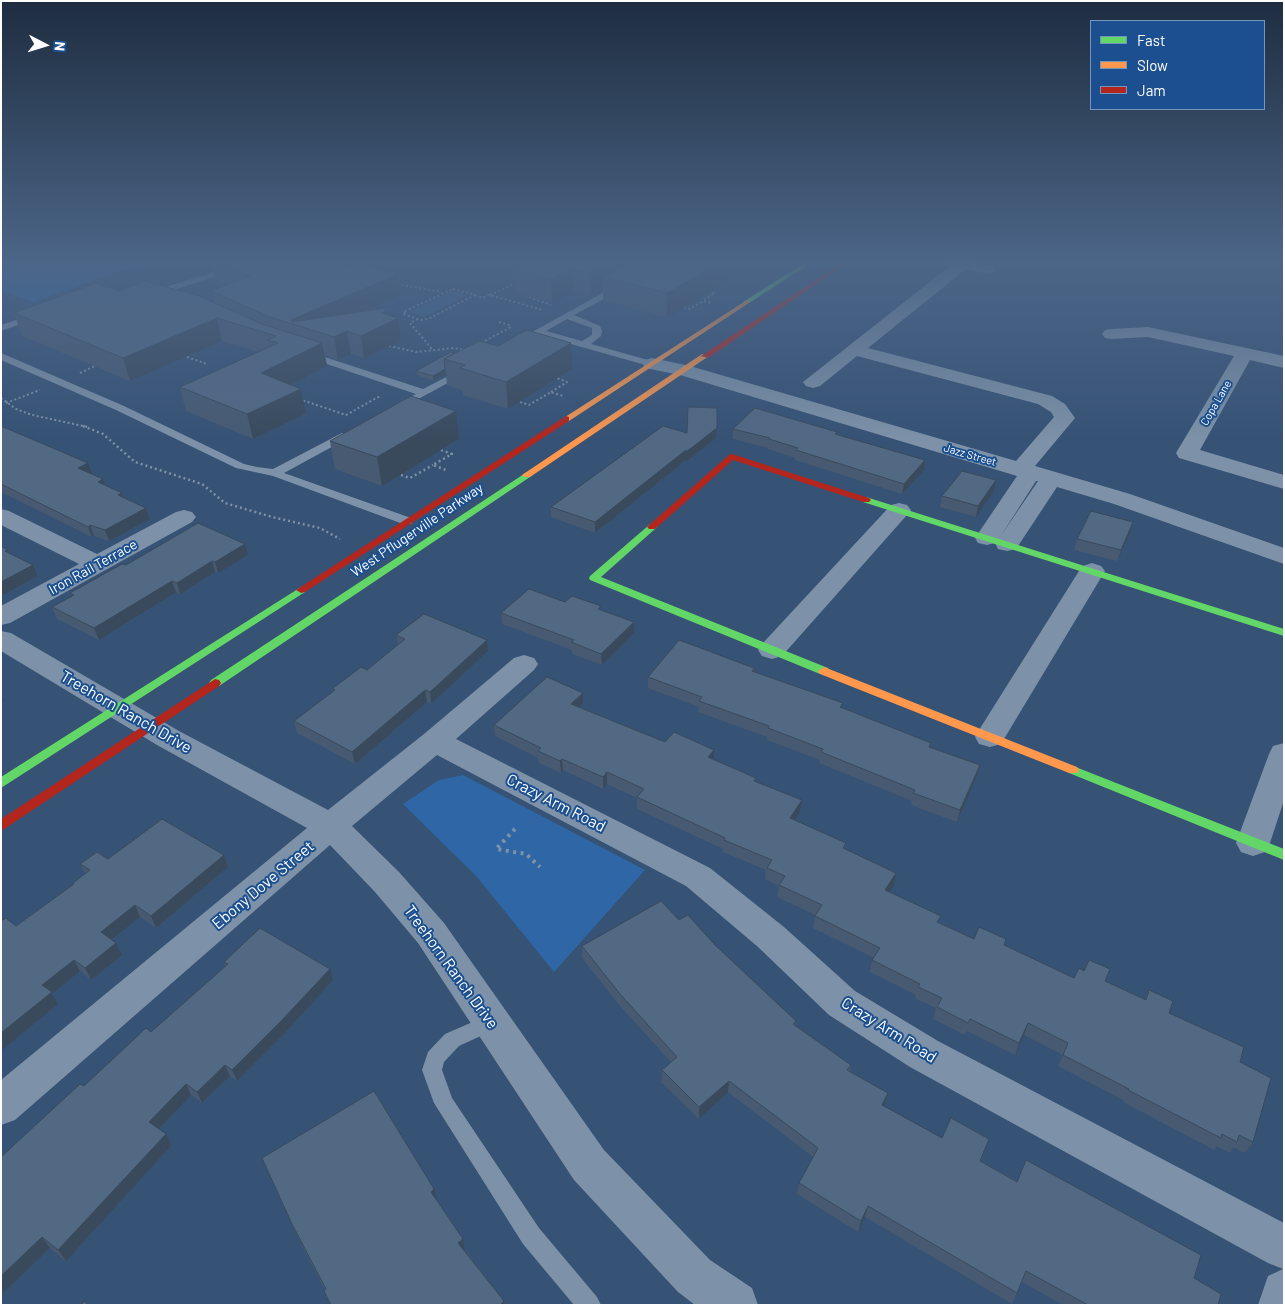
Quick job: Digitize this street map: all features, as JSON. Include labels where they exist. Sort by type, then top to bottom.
[{"type":"main road","name":"West Pflugerville Parkway","points":[[1,783],[719,321]]},
{"type":"main road","name":"West Pflugerville Parkway","points":[[1,826],[757,321]]},
{"type":"main road","points":[[1284,632],[732,457],[594,578],[1284,855]]},
{"type":"street","points":[[813,382],[887,321]]},
{"type":"street","points":[[1111,334],[1148,332],[1284,362]]},
{"type":"street","points":[[854,350],[1045,400],[1058,408],[1065,418],[1034,474],[1020,508],[997,541]]},
{"type":"street","name":"Copa Lane","points":[[1245,353],[1187,453],[1284,482]]},
{"type":"street","name":"Jazz Street","points":[[652,364],[683,370],[1122,499],[1219,532],[1284,558]]},
{"type":"street","points":[[772,650],[898,510]]},
{"type":"street","points":[[1,516],[97,564]]},
{"type":"street","name":"Iron Rail Terrace","points":[[1,616],[184,517]]},
{"type":"street","points":[[990,737],[1092,571]]},
{"type":"street","name":"Treehorn Ranch Drive","points":[[1,639],[117,708],[307,812],[331,827],[354,847],[387,882],[431,934],[589,1165],[694,1276],[735,1305]]},
{"type":"street","name":"Ebony Dove Street","points":[[1,1106],[524,664]]},
{"type":"street","name":"Crazy Arm Road","points":[[435,741],[698,877],[771,936],[842,1003],[924,1054],[1284,1247]]},
{"type":"street","points":[[1253,843],[1284,754]]},
{"type":"street","points":[[1281,1305],[1284,1292]]},
{"type":"lane","points":[[1,328],[21,321]]},
{"type":"lane","points":[[512,346],[558,321]]},
{"type":"lane","points":[[581,321],[596,326],[598,331],[596,336],[584,344]]},
{"type":"lane","points":[[538,332],[652,364]]},
{"type":"lane","points":[[299,352],[424,393]]},
{"type":"lane","points":[[1,356],[120,408],[240,466],[275,473],[407,521]]},
{"type":"lane","points":[[392,410],[473,367]]},
{"type":"lane","points":[[275,473],[360,428]]},
{"type":"lane","points":[[491,1022],[452,1040],[435,1058],[432,1070],[444,1103],[531,1236],[590,1305]]},
{"type":"path","points":[[414,321],[410,323],[433,350]]},
{"type":"path","points":[[475,347],[513,326],[499,322]]},
{"type":"path","points":[[389,346],[416,352],[454,348],[465,350],[452,355]]},
{"type":"path","points":[[187,357],[207,364]]},
{"type":"path","points":[[83,371],[104,362]]},
{"type":"path","points":[[520,402],[530,405],[567,382],[557,378]]},
{"type":"path","points":[[6,403],[48,387]]},
{"type":"path","points":[[551,392],[567,397]]},
{"type":"path","points":[[296,397],[346,415],[381,396]]},
{"type":"path","points":[[1,398],[6,403],[32,415],[88,427],[103,434],[135,462],[202,484],[226,503],[272,517],[320,528],[347,543]]},
{"type":"path","points":[[298,404],[304,400]]},
{"type":"path","points":[[401,474],[410,478],[452,454],[441,450]]},
{"type":"path","points":[[433,465],[448,471]]},
{"type":"path","points":[[515,829],[496,849],[526,854],[540,867]]},
{"type":"shaded area","points":[[463,775],[645,870],[554,972],[477,877],[403,804],[439,780]]},
{"type":"building","points":[[33,321],[210,321],[123,358]]},
{"type":"building","points":[[227,321],[255,321],[322,343],[261,373],[301,389],[247,414],[180,387],[278,343],[267,340],[276,336]]},
{"type":"building","points":[[283,321],[392,321],[361,336],[347,331],[334,337]]},
{"type":"building","points":[[527,330],[571,343],[506,382],[460,368],[465,365],[444,359],[479,341],[498,346]]},
{"type":"building","points":[[451,352],[454,353],[444,359],[445,369],[433,376],[416,371]]},
{"type":"building","points":[[411,396],[456,411],[377,457],[330,441]]},
{"type":"building","points":[[688,407],[717,408],[717,428],[595,522],[551,507],[663,426],[687,433]]},
{"type":"building","points":[[755,408],[925,460],[904,484],[796,450],[798,448],[770,438],[733,429]]},
{"type":"building","points":[[1,426],[88,463],[78,468],[103,479],[98,482],[122,493],[118,495],[146,508],[105,530],[90,525],[88,527],[1,484]]},
{"type":"building","points":[[962,471],[996,480],[978,506],[942,496]]},
{"type":"building","points":[[1091,511],[1133,522],[1121,550],[1077,539]]},
{"type":"building","points":[[198,523],[245,544],[215,562],[212,561],[177,583],[172,581],[94,628],[52,607],[74,595],[70,593],[122,564],[126,565]]},
{"type":"building","points":[[1,546],[8,550],[5,551],[33,565],[1,582]]},
{"type":"building","points":[[529,589],[565,602],[572,596],[601,606],[598,609],[634,622],[601,654],[571,642],[574,640],[501,613]]},
{"type":"building","points":[[424,614],[487,640],[430,692],[425,690],[352,752],[294,721],[335,690],[332,689],[361,667],[367,670],[405,639],[396,635]]},
{"type":"building","points":[[679,640],[754,668],[752,671],[843,703],[840,707],[931,743],[929,747],[980,765],[960,810],[913,793],[915,790],[821,752],[823,749],[768,728],[769,726],[699,701],[702,697],[648,677]]},
{"type":"building","points":[[547,677],[583,693],[571,704],[665,742],[674,732],[714,750],[708,757],[756,778],[754,781],[802,800],[790,818],[846,843],[843,848],[896,873],[885,890],[941,916],[937,922],[974,939],[979,927],[1006,939],[1004,945],[1074,978],[1079,968],[1084,971],[1089,960],[1110,969],[1105,981],[1146,1000],[1149,990],[1173,1001],[1169,1013],[1244,1047],[1240,1062],[1271,1078],[1253,1142],[1239,1135],[1237,1142],[1222,1134],[1221,1138],[1128,1090],[1063,1055],[1068,1043],[1028,1023],[1019,1043],[970,1019],[968,1023],[937,1007],[942,998],[918,987],[920,984],[872,960],[880,948],[815,916],[822,905],[779,885],[785,876],[767,868],[772,860],[724,840],[725,838],[637,797],[644,789],[607,772],[603,777],[562,759],[560,761],[538,751],[541,748],[494,725]]},
{"type":"building","points":[[162,819],[224,855],[151,916],[135,905],[101,932],[116,943],[85,968],[74,960],[42,985],[52,992],[1,1033],[1,921],[6,918],[16,926],[74,884],[90,870],[80,864],[97,852],[108,859]]},
{"type":"building","points":[[661,901],[679,920],[688,915],[715,945],[796,1021],[793,1024],[851,1065],[847,1070],[888,1093],[882,1105],[942,1138],[951,1118],[989,1139],[980,1161],[1017,1182],[1026,1160],[1201,1255],[1194,1278],[1221,1294],[1218,1305],[1088,1305],[1026,1271],[1017,1293],[868,1206],[861,1221],[799,1183],[818,1148],[729,1081],[699,1107],[662,1070],[677,1057],[620,994],[582,946]]},
{"type":"building","points":[[260,928],[330,969],[232,1070],[225,1065],[197,1092],[186,1084],[149,1122],[166,1134],[58,1250],[42,1237],[1,1276],[1,1157],[80,1084],[84,1086],[146,1028],[151,1032],[228,964],[224,962]]},
{"type":"building","points":[[374,1091],[434,1189],[431,1192],[463,1239],[458,1243],[504,1301],[500,1305],[331,1305],[324,1291],[326,1289],[292,1224],[262,1158]]},
{"type":"traffic: fast","points":[[215,683],[527,475]]},
{"type":"traffic: fast","points":[[866,500],[1284,633]]},
{"type":"traffic: fast","points":[[652,527],[594,578],[824,671]]},
{"type":"traffic: fast","points":[[1,783],[301,590]]},
{"type":"traffic: fast","points":[[1073,770],[1284,855]]},
{"type":"traffic: slow","points":[[566,419],[718,321]]},
{"type":"traffic: slow","points":[[527,475],[705,356]]},
{"type":"traffic: slow","points":[[824,671],[1073,770]]},
{"type":"traffic: jam","points":[[705,356],[758,321]]},
{"type":"traffic: jam","points":[[301,590],[566,419]]},
{"type":"traffic: jam","points":[[652,527],[732,457],[866,500]]},
{"type":"traffic: jam","points":[[1,826],[215,683]]}]
